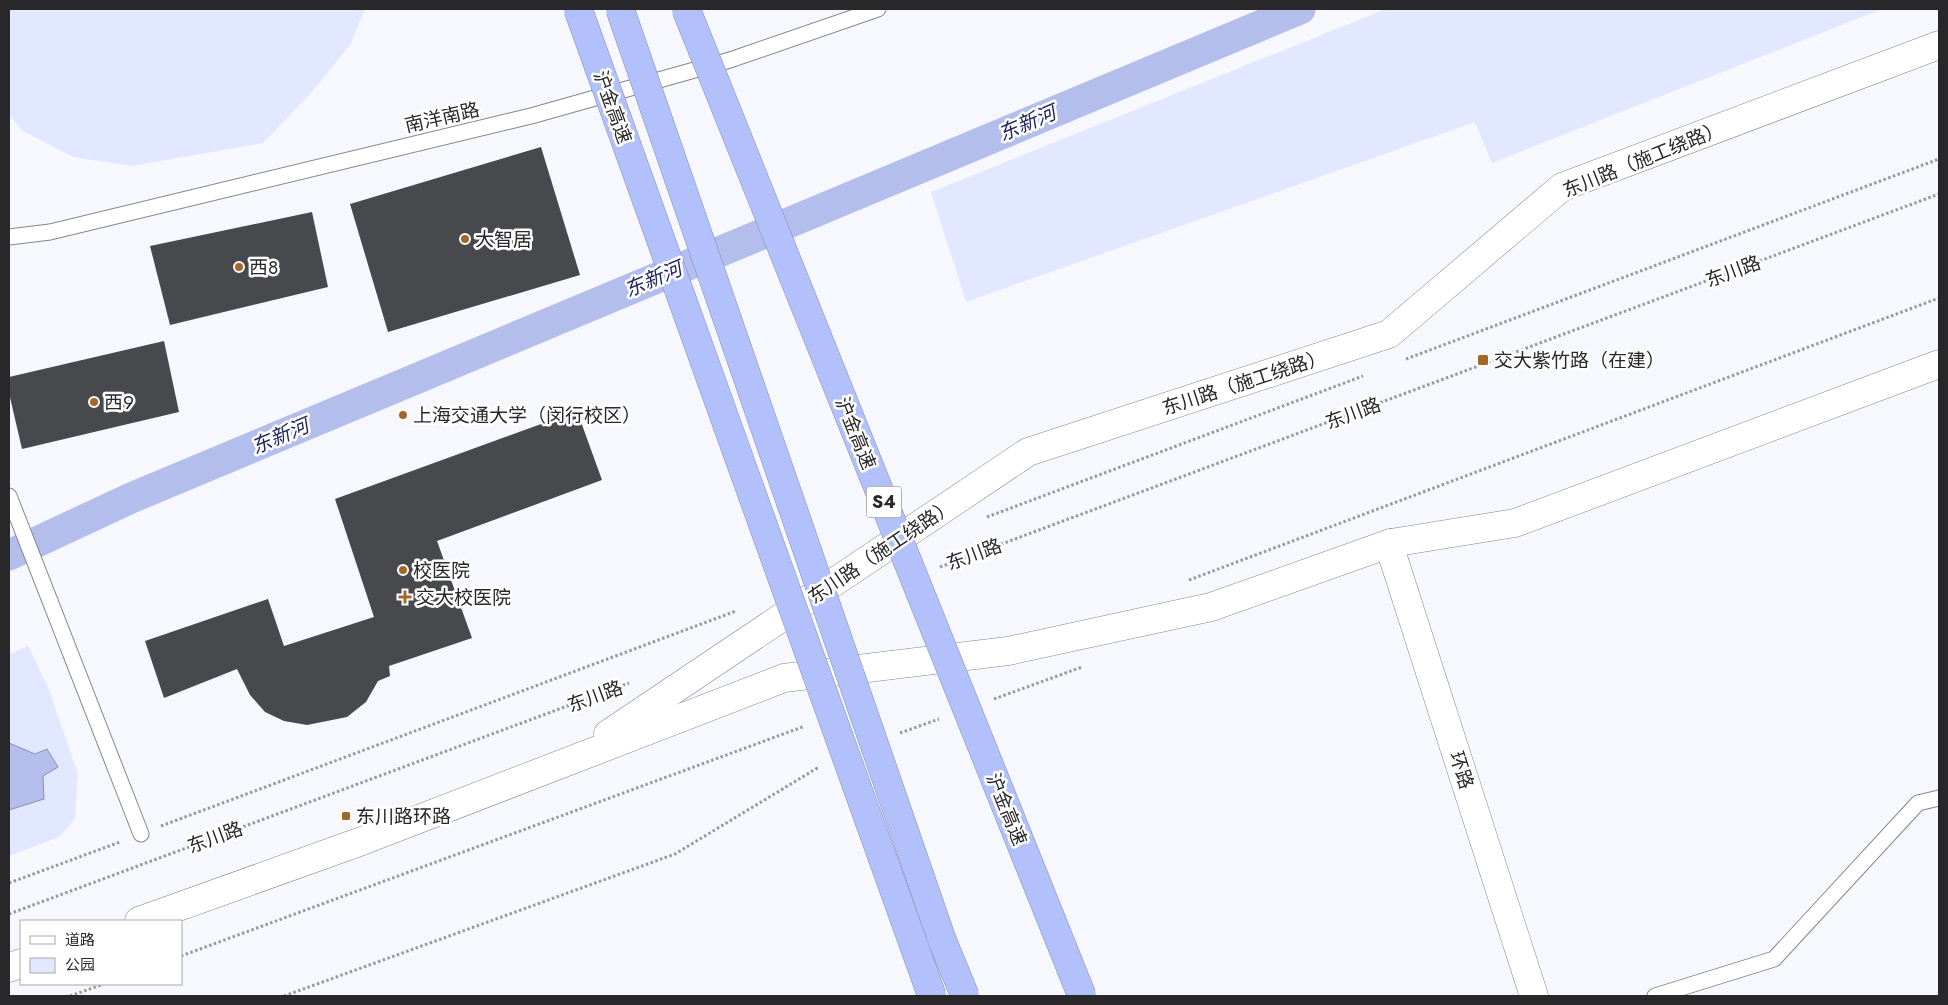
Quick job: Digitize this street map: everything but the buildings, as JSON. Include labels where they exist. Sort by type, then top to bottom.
[{"type":"highway","name":"沪金高速","points":[[578,9],[932,996]]},
{"type":"highway","name":"沪金高速","points":[[620,9],[942,940],[966,996]]},
{"type":"highway","name":"沪金高速","points":[[686,9],[1082,996]]},
{"type":"main road","name":"东川路（施工绕路）","points":[[567,762],[1028,452],[1389,334],[1562,187],[1939,45]]},
{"type":"main road","points":[[142,920],[362,841],[784,678],[1008,651],[1211,607],[1391,544],[1515,523],[1939,364]]},
{"type":"main road","name":"环路","points":[[1391,544],[1395,563],[1534,996]]},
{"type":"lane","name":"南洋南路","points":[[9,237],[50,232],[531,116],[730,60],[878,9]]},
{"type":"lane","points":[[9,496],[140,834]]},
{"type":"lane","points":[[1655,996],[1774,959],[1918,803],[1939,798]]},
{"type":"path","name":"东川路","points":[[932,570],[1939,194]]},
{"type":"path","points":[[992,700],[1086,666]]},
{"type":"path","name":"东川路","points":[[9,914],[634,681]]},
{"type":"path","points":[[900,734],[946,717]]},
{"type":"path","points":[[284,996],[675,854],[826,762]]},
{"type":"path","points":[[70,996],[101,985]]},
{"type":"green space","points":[[9,9],[365,9],[350,45],[309,95],[263,143],[132,166],[73,157],[23,131],[9,115]]},
{"type":"green space","points":[[1386,9],[1882,9],[1492,163],[1475,122],[966,302],[931,192]]},
{"type":"green space","points":[[28,646],[48,687],[78,774],[75,819],[59,837],[9,856],[9,654]]},
{"type":"water","points":[[9,743],[35,754],[47,749],[58,767],[43,776],[44,799],[9,810]]},
{"type":"waterway","name":"东新河","points":[[9,555],[131,498],[1300,9]]},
{"type":"place","name":"大智居","points":[[465,239]]},
{"type":"place","name":"西8","points":[[239,267]]},
{"type":"place","name":"交大紫竹路（在建）","points":[[1483,360]]},
{"type":"place","name":"西9","points":[[94,402]]},
{"type":"place","name":"上海交通大学（闵行校区）","points":[[403,415]]},
{"type":"place","name":"校医院","points":[[403,570]]},
{"type":"place","name":"交大校医院","points":[[405,597]]},
{"type":"place","name":"东川路环路","points":[[346,816]]}]
